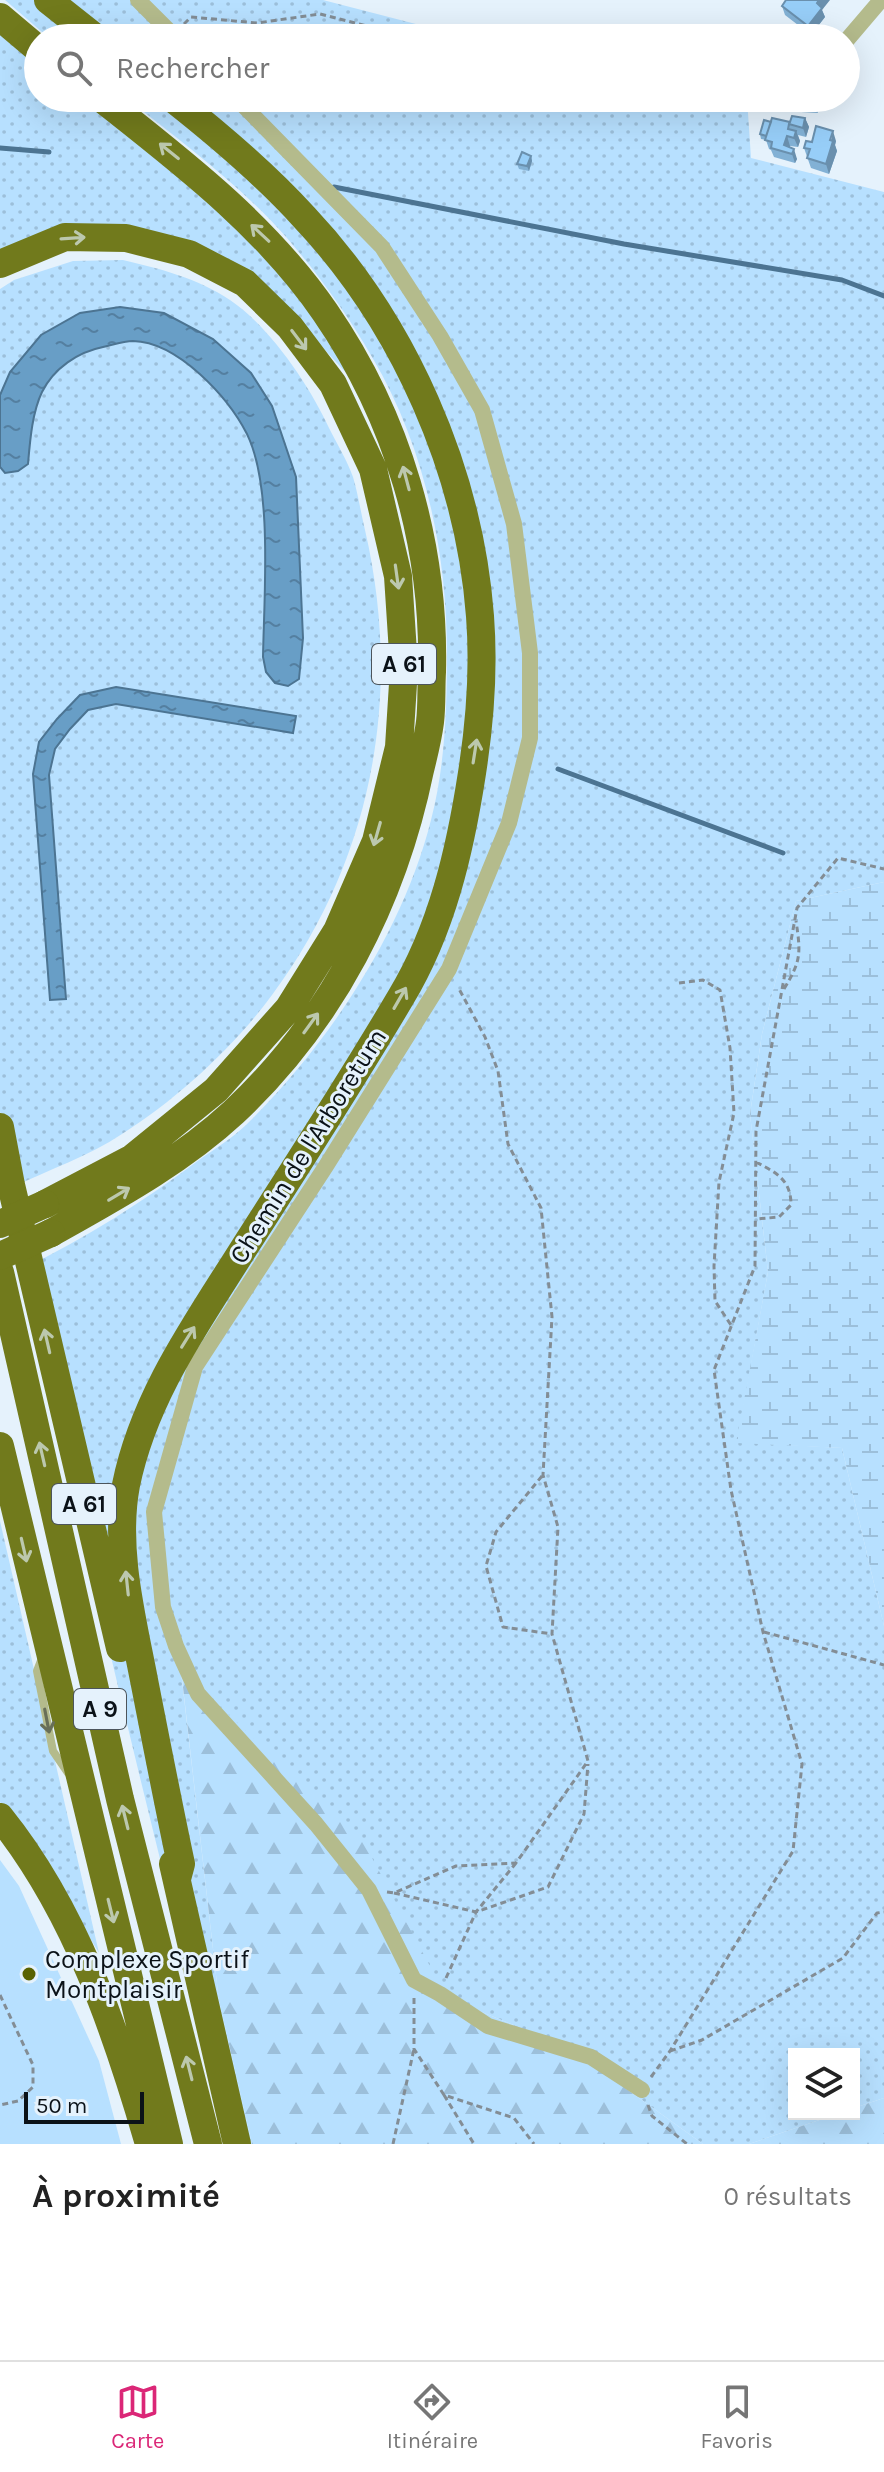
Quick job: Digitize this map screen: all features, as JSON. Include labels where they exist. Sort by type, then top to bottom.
[{"type":"highway","points":[[48,0],[78,24]]},
{"type":"highway","points":[[4,18],[24,36]]},
{"type":"highway","name":"A 61","points":[[0,1256],[51,1233],[185,1153],[234,1112],[275,1069],[312,1022],[353,960],[387,889],[411,815],[430,721],[433,621],[420,536],[403,467],[381,411],[359,367],[325,311],[279,251],[175,156],[119,112]]},
{"type":"highway","points":[[177,1879],[181,1864],[128,1599],[123,1547],[125,1489],[140,1432],[172,1362],[405,992],[441,911],[464,827],[480,720],[480,617],[467,530],[447,455],[421,394],[361,288],[308,220],[259,171],[189,112]]},
{"type":"highway","name":"A 61","points":[[0,264],[65,237],[126,238],[189,254],[245,283],[290,327],[333,384],[373,469],[398,576],[404,668],[399,747],[376,841],[337,931],[289,1008],[216,1090],[131,1159],[0,1224]]},
{"type":"highway","name":"A 61","points":[[0,1127],[91,1530],[177,1879],[237,2144]]},
{"type":"highway","name":"A 9","points":[[0,1272],[120,1799],[208,2144]]},
{"type":"highway","name":"A 9","points":[[0,1446],[169,2144]]},
{"type":"highway","points":[[0,1817],[24,1847],[46,1885],[93,1980],[132,2085],[149,2144]]},
{"type":"street","points":[[138,0],[162,24]]},
{"type":"street","points":[[860,25],[881,0]]},
{"type":"street","name":"Chemin de l'Arboretum","points":[[250,112],[382,247],[432,323],[482,410],[514,524],[530,653],[530,738],[509,823],[449,969],[195,1367],[154,1512],[163,1607],[176,1646],[198,1694],[316,1824],[369,1890],[414,1980]]},
{"type":"street","points":[[414,1980],[488,2026],[591,2057],[642,2090]]},
{"type":"path","points":[[185,24],[191,17],[257,23],[320,14],[359,24]]},
{"type":"path","points":[[687,2144],[652,2116],[642,2090],[670,2051],[793,1851],[802,1764],[763,1632],[731,1490],[714,1370],[755,1266],[756,1131],[797,908],[838,858],[884,869]]},
{"type":"path","points":[[782,992],[798,966],[801,952],[795,917]]},
{"type":"path","points":[[369,1890],[476,1912],[548,1887],[584,1814],[588,1761],[552,1634],[558,1527],[543,1475],[552,1317],[541,1208],[508,1144],[498,1071],[485,1037],[449,969]]},
{"type":"path","points":[[679,983],[703,980],[720,990],[730,1048],[734,1113],[719,1182],[714,1266],[715,1301],[731,1325]]},
{"type":"path","points":[[755,1219],[779,1217],[791,1205],[791,1192],[781,1175],[756,1162]]},
{"type":"path","points":[[543,1475],[496,1532],[486,1566],[503,1627],[552,1634]]},
{"type":"path","points":[[763,1632],[884,1665]]},
{"type":"path","points":[[440,1994],[476,1912],[516,1863],[588,1761]]},
{"type":"path","points":[[394,1893],[456,1866],[516,1863]]},
{"type":"path","points":[[670,2051],[702,2040],[843,1958],[877,1913],[884,1912]]},
{"type":"path","points":[[393,2144],[414,2049],[414,1980]]},
{"type":"path","points":[[0,1995],[33,2065],[33,2087],[18,2101],[0,2105]]},
{"type":"path","points":[[414,2049],[474,2144]]},
{"type":"path","points":[[444,2095],[514,2118],[534,2144]]},
{"type":"green space","points":[[5,0],[323,0],[416,24],[33,24]]},
{"type":"green space","points":[[0,34],[24,53],[24,112],[99,112],[167,164],[265,255],[313,317],[351,378],[252,272],[67,227],[0,249]]},
{"type":"green space","points":[[144,112],[748,112],[751,158],[884,192],[884,882],[796,901],[762,1034],[750,1114],[768,1272],[737,1442],[842,1448],[884,1626],[884,2098],[860,2106],[860,2048],[788,2048],[788,2120],[819,2120],[749,2144],[703,2144],[568,2047],[447,1998],[180,1663],[219,2001],[252,2144],[231,2144],[97,1598],[24,1268],[70,1244],[157,1190],[241,1130],[276,1094],[333,1023],[382,945],[402,904],[431,820],[444,737],[446,615],[437,538],[419,462],[390,391],[363,341],[321,280],[287,238],[250,200]]},
{"type":"green space","points":[[123,260],[192,280],[230,300],[273,341],[311,394],[348,464],[359,504],[376,591],[381,653],[379,713],[371,773],[356,831],[334,888],[307,943],[257,1015],[203,1071],[142,1120],[96,1149],[13,1187],[0,1111],[0,289],[14,280],[73,261]]},
{"type":"green space","points":[[884,882],[884,1626],[842,1448],[736,1443],[768,1272],[750,1114],[762,1034],[796,901]]},
{"type":"green space","points":[[0,1521],[99,1953],[32,1842],[0,1802]]},
{"type":"green space","points":[[180,1661],[205,1692],[364,1843],[447,1998],[568,2047],[703,2144],[252,2144],[219,2001]]},
{"type":"green space","name":"Complexe Sportif Montplaisir","points":[[0,1860],[19,1886],[99,2061],[121,2144],[0,2144]]},
{"type":"green space","points":[[884,2098],[884,2144],[749,2144],[819,2120],[860,2120],[860,2106]]},
{"type":"water","points":[[120,307],[164,313],[213,339],[251,373],[272,406],[296,477],[303,638],[299,679],[288,686],[275,683],[266,672],[263,657],[264,512],[255,456],[247,434],[228,404],[184,361],[150,344],[133,341],[94,349],[76,357],[53,376],[42,392],[34,418],[28,464],[18,471],[5,473],[0,467],[0,395],[10,372],[41,335],[80,313]]},
{"type":"water","points":[[116,687],[296,716],[293,733],[116,704],[88,710],[70,729],[55,749],[49,775],[66,999],[50,1000],[33,774],[39,742],[80,695]]},
{"type":"building","points":[[786,0],[819,0],[817,3],[822,8],[810,24],[805,24],[782,6]]},
{"type":"building","points":[[792,116],[805,118],[803,128],[789,124],[788,129],[796,131],[794,138],[787,136],[784,145],[794,149],[792,154],[771,148],[772,142],[765,140],[772,118],[790,122]]},
{"type":"building","points":[[764,120],[771,122],[766,136],[760,134]]},
{"type":"building","points":[[816,126],[833,131],[826,164],[807,158],[810,149],[804,148],[806,141],[812,142]]},
{"type":"building","points":[[522,152],[531,156],[527,166],[517,164]]},
{"type":"waterway","points":[[0,148],[49,152]]},
{"type":"waterway","points":[[334,187],[624,244],[842,280],[884,296]]},
{"type":"waterway","points":[[558,769],[783,853]]},
{"type":"place","name":"Complexe Sportif Montplaisir","points":[[29,1974]]}]
